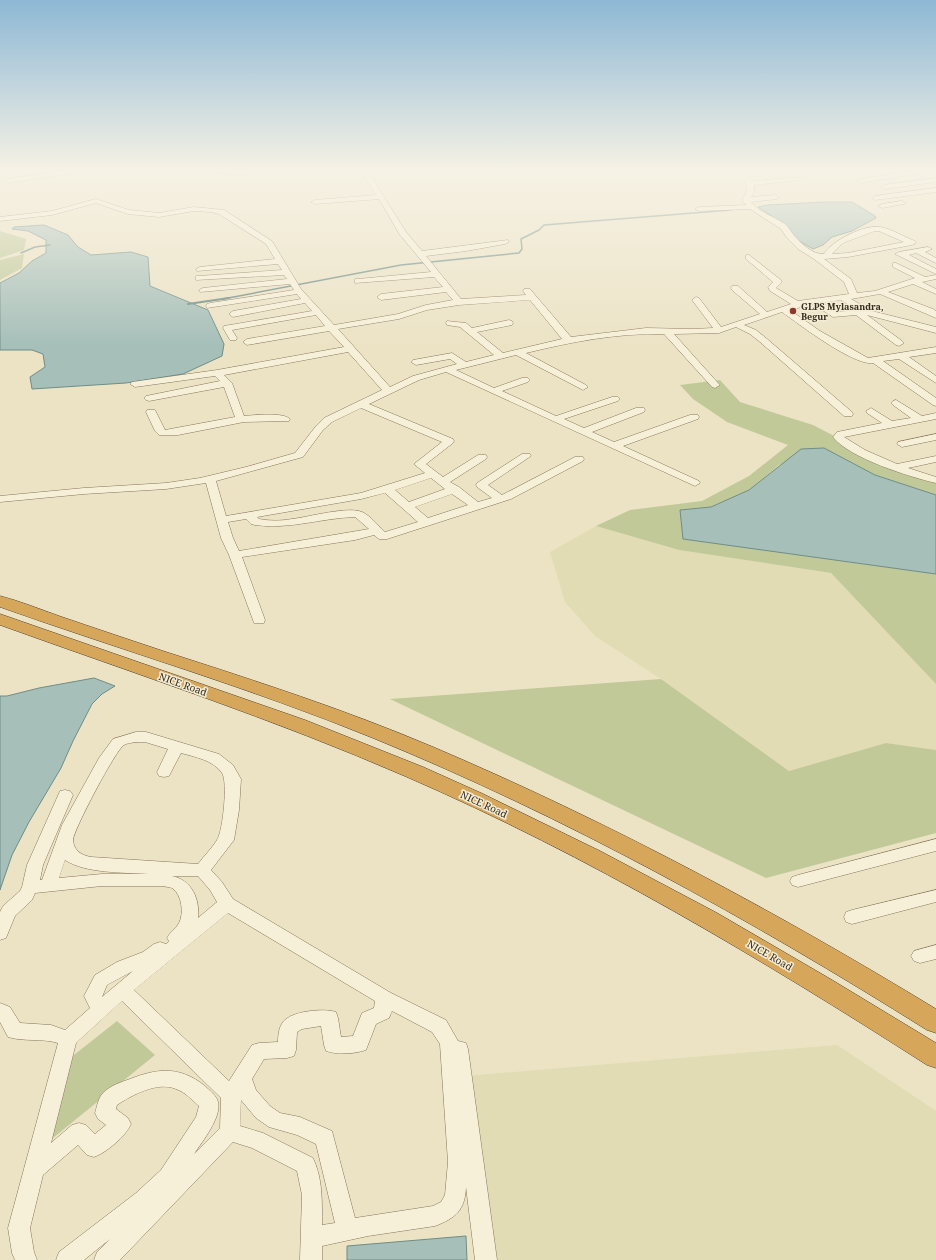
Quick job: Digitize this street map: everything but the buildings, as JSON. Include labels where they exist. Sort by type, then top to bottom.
[{"type":"highway","name":"NICE Road","points":[[0,601],[334,716],[483,777],[613,839],[740,907],[936,1022]]},
{"type":"highway","name":"NICE Road","points":[[0,619],[334,739],[472,798],[599,859],[701,915],[860,1009],[936,1058]]},
{"type":"street","points":[[247,229],[269,243],[296,286],[388,391]]},
{"type":"street","points":[[399,229],[460,302]]},
{"type":"street","points":[[786,229],[801,247],[817,257],[848,281],[854,297]]},
{"type":"street","points":[[817,257],[827,256],[870,251],[912,242],[874,229],[837,243],[831,248],[827,256]]},
{"type":"street","points":[[424,260],[466,249],[505,242]]},
{"type":"street","points":[[870,251],[886,257],[917,251],[932,245]]},
{"type":"street","points":[[917,251],[936,261]]},
{"type":"street","points":[[902,254],[936,272]]},
{"type":"street","points":[[748,257],[778,282],[772,286],[773,289],[798,305]]},
{"type":"street","points":[[200,269],[280,261]]},
{"type":"street","points":[[896,265],[936,292]]},
{"type":"street","points":[[199,278],[287,272]]},
{"type":"street","points":[[358,281],[436,274]]},
{"type":"street","points":[[0,499],[18,499],[82,491],[166,486],[210,479],[299,455],[305,449],[320,426],[328,420],[416,378],[568,340],[622,333],[719,330],[798,305],[881,292],[919,280],[936,277]]},
{"type":"street","points":[[372,288],[442,282]]},
{"type":"street","points":[[203,290],[296,286]]},
{"type":"street","points":[[210,306],[296,286]]},
{"type":"street","points":[[735,288],[766,315]]},
{"type":"street","points":[[381,297],[448,289]]},
{"type":"street","points":[[526,290],[568,340]]},
{"type":"street","points":[[881,292],[901,301],[917,305],[936,314]]},
{"type":"street","points":[[247,342],[399,316],[426,308],[460,302],[532,297]]},
{"type":"street","points":[[844,298],[899,343]]},
{"type":"street","points":[[233,314],[308,300]]},
{"type":"street","points":[[696,300],[719,330]]},
{"type":"street","points":[[901,301],[899,302],[920,321],[922,326]]},
{"type":"street","points":[[816,302],[836,316],[861,311],[936,330]]},
{"type":"street","points":[[784,309],[817,333],[861,359],[868,361],[935,351]]},
{"type":"street","points":[[233,338],[227,328],[318,312]]},
{"type":"street","points":[[450,323],[463,325],[502,357]]},
{"type":"street","points":[[471,331],[509,323]]},
{"type":"street","points":[[736,324],[753,332],[763,340],[861,430]]},
{"type":"street","points":[[666,331],[715,385]]},
{"type":"street","points":[[443,348],[466,366]]},
{"type":"street","points":[[136,384],[217,373],[351,349]]},
{"type":"street","points":[[519,353],[583,386]]},
{"type":"street","points":[[416,362],[452,356]]},
{"type":"street","points":[[901,356],[936,380]]},
{"type":"street","points":[[875,360],[936,403]]},
{"type":"street","points":[[448,370],[695,483]]},
{"type":"street","points":[[217,373],[227,383],[240,418]]},
{"type":"street","points":[[494,391],[526,380]]},
{"type":"street","points":[[149,398],[227,383]]},
{"type":"street","points":[[556,419],[615,399]]},
{"type":"street","points":[[896,402],[920,419]]},
{"type":"street","points":[[359,404],[449,441],[419,464],[455,489],[476,506]]},
{"type":"street","points":[[583,432],[640,410]]},
{"type":"street","points":[[870,411],[891,425]]},
{"type":"street","points":[[151,412],[160,431],[163,433],[175,432],[240,418],[270,417],[285,420]]},
{"type":"street","points":[[936,416],[841,434],[838,437],[875,461],[936,480]]},
{"type":"street","points":[[614,446],[694,417]]},
{"type":"street","points":[[902,444],[936,437]]},
{"type":"street","points":[[501,499],[481,485],[526,456]]},
{"type":"street","points":[[444,481],[482,457]]},
{"type":"street","points":[[250,515],[255,522],[278,525],[357,514],[364,518],[383,537],[501,499],[579,459]]},
{"type":"street","points":[[894,468],[936,459]]},
{"type":"street","points":[[222,520],[361,496],[434,474]]},
{"type":"street","points":[[210,479],[227,538],[235,555],[259,620]]},
{"type":"street","points":[[387,489],[426,523]]},
{"type":"street","points":[[406,506],[455,489]]},
{"type":"street","points":[[235,555],[355,536],[376,530]]},
{"type":"street","points":[[48,885],[70,825],[104,762],[118,742],[136,737],[146,737],[214,758],[228,769],[233,779],[231,810],[226,840],[202,870]]},
{"type":"street","points":[[164,772],[177,746]]},
{"type":"street","points":[[0,933],[4,920],[9,911],[26,895],[30,887],[35,865],[65,795]]},
{"type":"street","points":[[65,839],[70,855],[79,860],[91,863],[180,870],[202,870],[216,886],[227,904],[384,998],[440,1026],[449,1043],[458,1162],[455,1198],[448,1209],[435,1216],[347,1230],[312,1238]]},
{"type":"street","points":[[798,881],[936,845]]},
{"type":"street","points":[[30,887],[102,880],[163,880],[178,883],[188,897],[192,910],[188,924],[180,935],[149,957],[123,967],[101,980],[93,996],[100,1010]]},
{"type":"street","points":[[852,917],[936,896]]},
{"type":"street","points":[[26,1260],[23,1253],[19,1228],[68,1040],[122,990],[227,904]]},
{"type":"street","points":[[122,990],[231,1095]]},
{"type":"street","points":[[105,1260],[230,1132],[231,1095],[259,1051],[287,1050],[289,1029],[296,1022],[329,1018],[333,1045],[359,1044],[369,1019],[383,1013],[384,998]]},
{"type":"street","points":[[0,1011],[4,1012],[15,1031],[50,1032],[68,1040]]},
{"type":"street","points":[[459,1049],[486,1260]]},
{"type":"street","points":[[34,1170],[79,1132],[94,1148],[121,1124],[105,1113],[109,1100],[131,1087],[162,1078],[178,1080],[196,1090],[209,1103],[208,1112],[204,1122],[168,1177],[143,1200],[67,1260]]},
{"type":"street","points":[[242,1078],[248,1095],[263,1112],[276,1121],[300,1126],[325,1138],[347,1230]]},
{"type":"street","points":[[230,1132],[256,1140],[306,1165],[312,1195],[311,1260]]},
{"type":"shaded area","points":[[596,526],[679,550],[831,573],[936,684],[936,750],[886,743],[789,771],[661,679],[595,636],[565,602],[550,552]]},
{"type":"shaded area","points":[[837,1045],[936,1111],[936,1260],[493,1260],[465,1076]]},
{"type":"green space","points":[[0,231],[26,239],[24,250],[0,258]]},
{"type":"green space","points":[[24,254],[22,268],[0,280],[0,260]]},
{"type":"green space","points":[[720,380],[740,402],[813,425],[890,465],[936,478],[936,495],[875,475],[824,448],[779,465],[749,490],[711,507],[680,510],[684,539],[936,574],[936,684],[831,573],[679,550],[596,526],[630,510],[702,501],[749,476],[788,445],[727,422],[693,399],[680,385]]},
{"type":"green space","points":[[661,679],[789,771],[886,743],[936,750],[936,833],[766,878],[390,699]]},
{"type":"green space","points":[[117,1021],[155,1055],[48,1142],[65,1062]]},
{"type":"water","points":[[12,229],[53,229],[68,235],[78,247],[91,255],[131,252],[148,257],[150,286],[208,310],[224,344],[222,356],[183,374],[126,383],[32,389],[30,377],[45,367],[43,354],[32,350],[0,350],[0,283],[19,273],[32,261],[46,253],[46,240],[28,231]]},
{"type":"water","points":[[788,229],[856,229],[832,237],[823,245],[813,249],[797,240]]},
{"type":"water","points":[[824,448],[875,475],[936,495],[936,574],[683,539],[680,510],[711,507],[749,490],[801,449]]},
{"type":"water","points":[[94,678],[115,686],[102,694],[92,704],[61,768],[29,822],[12,855],[0,890],[0,696],[7,696],[39,688]]},
{"type":"water","points":[[466,1236],[467,1260],[347,1260],[347,1246]]},
{"type":"waterway","points":[[226,298],[401,265],[519,253],[522,249],[521,239],[540,229]]},
{"type":"waterway","points":[[21,253],[35,247],[50,245]]},
{"type":"waterway","points":[[188,304],[226,298]]},
{"type":"place","name":"GLPS Mylasandra, Begur","points":[[793,311]]}]
